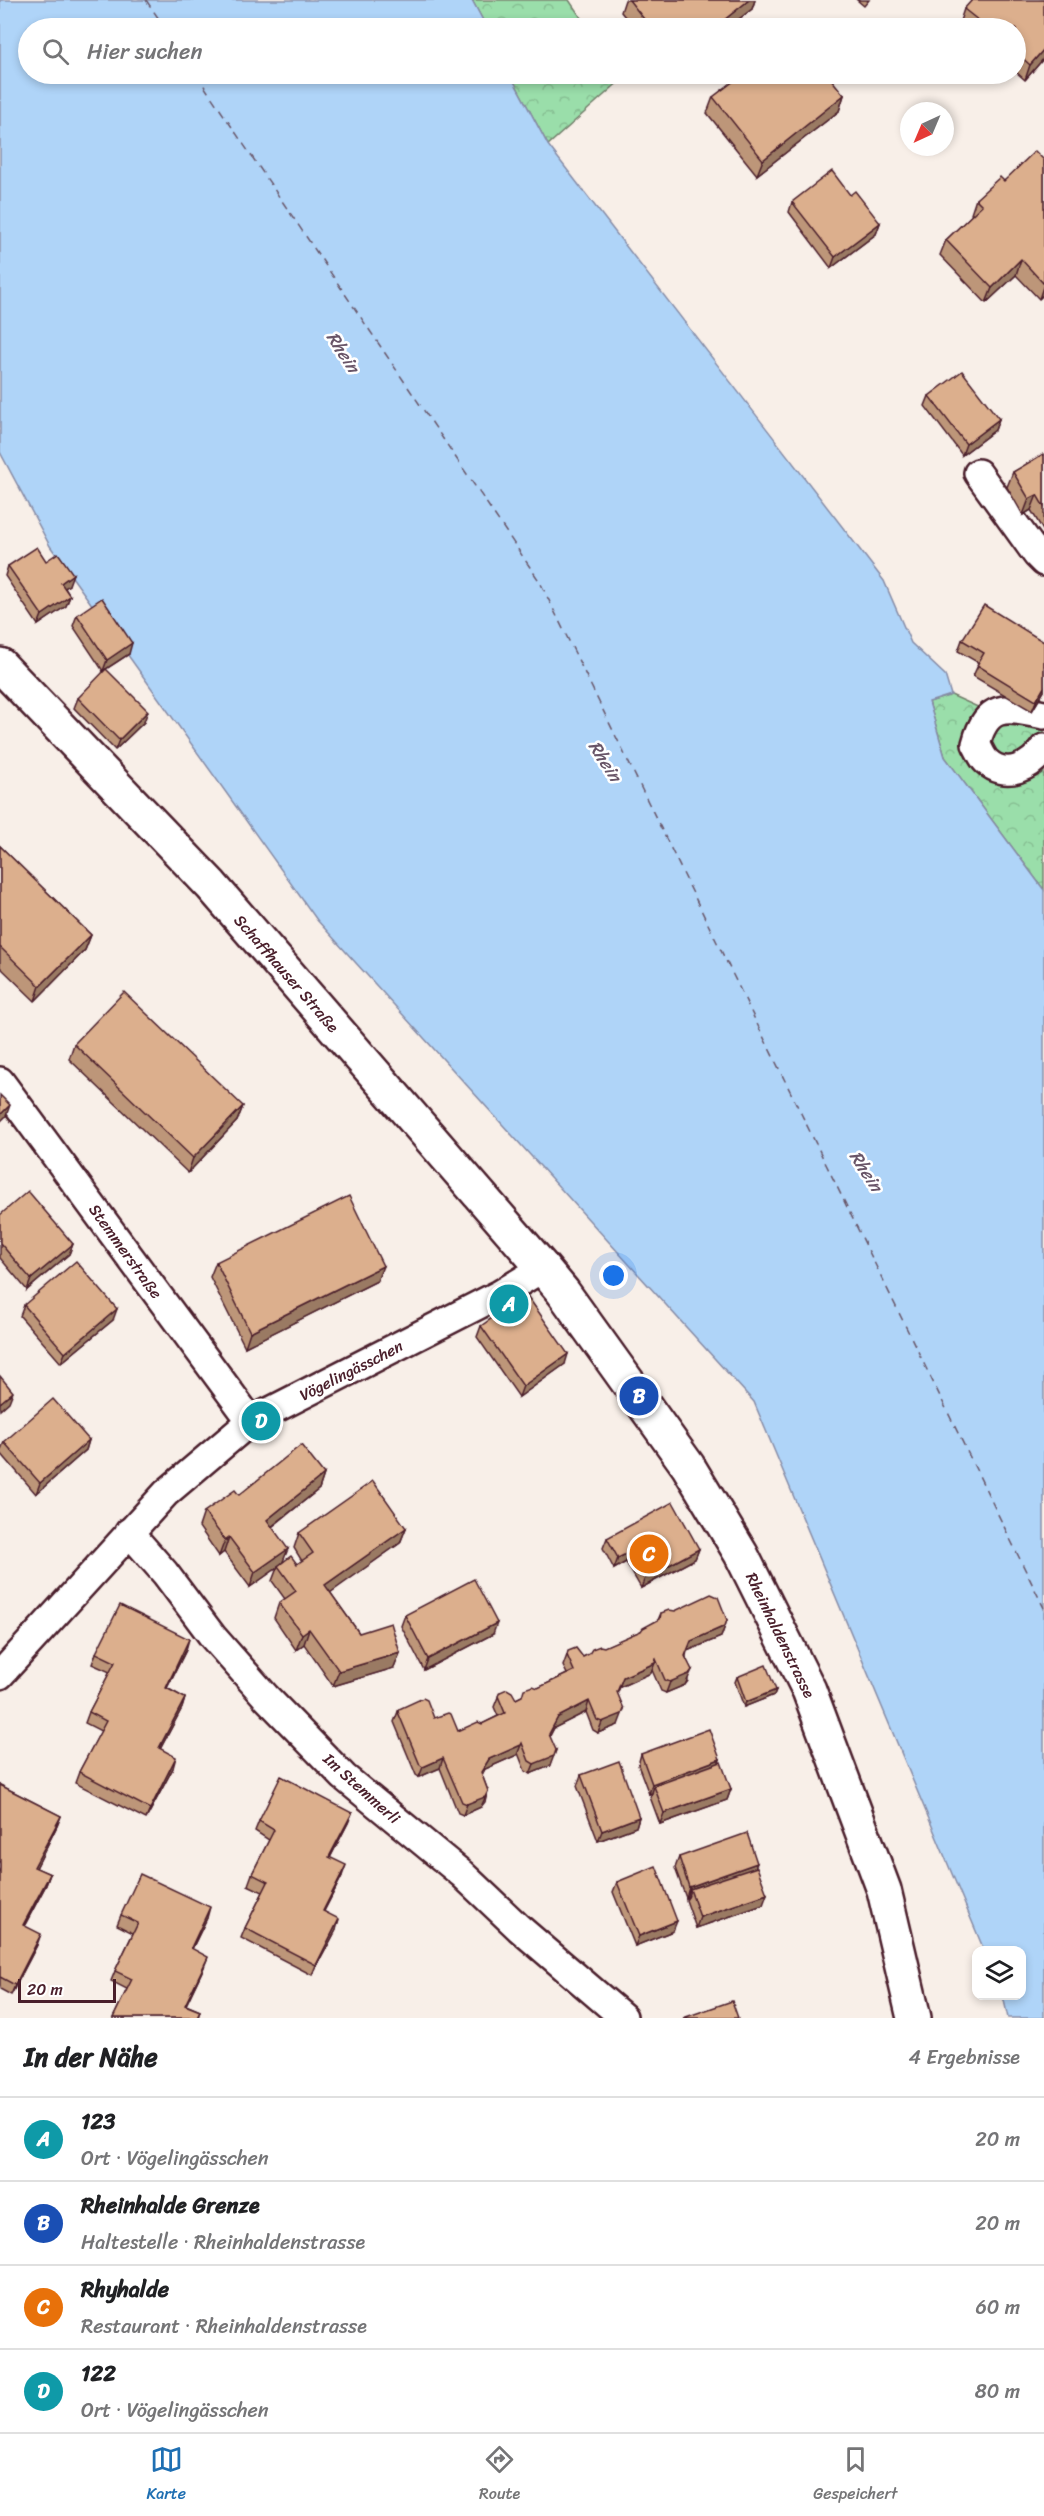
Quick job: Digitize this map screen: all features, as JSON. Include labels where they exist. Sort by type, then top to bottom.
[{"type":"main road","name":"Schaffhauser Straße","points":[[0,665],[211,885],[553,1280]]},
{"type":"main road","name":"Rheinhaldenstrasse","points":[[553,1280],[688,1466],[741,1554],[809,1690],[884,1890],[914,2018]]},
{"type":"street","points":[[978,473],[1036,555],[1044,562]]},
{"type":"street","points":[[1044,715],[1007,709],[991,714],[981,725],[976,744],[986,760],[1003,771],[1021,769],[1036,760],[1044,748]]},
{"type":"street","name":"Stemmerstraße","points":[[0,1081],[251,1421]]},
{"type":"street","name":"Vögelingässchen","points":[[0,1675],[166,1493],[251,1421],[500,1294],[553,1280]]},
{"type":"street","name":"Im Stemmerli","points":[[129,1532],[236,1663],[344,1777],[462,1874],[519,1928],[623,2017]]},
{"type":"green space","points":[[472,0],[569,0],[581,18],[482,18]]},
{"type":"green space","points":[[515,84],[616,84],[548,145]]},
{"type":"green space","points":[[951,695],[991,713],[1044,715],[1044,890],[945,757],[929,702]]},
{"type":"water","name":"Rhein","points":[[0,0],[472,0],[482,18],[18,18],[18,84],[515,84],[548,145],[884,581],[911,643],[945,675],[951,695],[929,702],[945,757],[1044,890],[1044,2018],[1008,2018],[1004,2000],[1026,2000],[1026,1946],[982,1946],[754,1402],[317,920],[50,546],[0,452]]},
{"type":"building","points":[[629,0],[749,0],[726,18],[643,18]]},
{"type":"building","points":[[972,0],[1044,0],[1044,49],[1030,65],[1026,61],[1026,18],[975,18],[964,9]]},
{"type":"building","points":[[730,84],[835,84],[844,95],[763,160],[713,97]]},
{"type":"building","points":[[1035,151],[1044,160],[1044,284],[1021,259],[992,288],[946,240],[982,205],[976,199],[1000,177],[1004,181]]},
{"type":"building","points":[[832,171],[850,195],[855,191],[880,223],[835,257],[792,202]]},
{"type":"building","points":[[962,371],[999,419],[966,444],[929,396]]},
{"type":"building","points":[[1043,454],[1044,507],[1037,495],[1029,499],[1013,472]]},
{"type":"building","points":[[37,547],[46,561],[58,553],[73,574],[61,583],[70,596],[42,615],[8,566]]},
{"type":"building","points":[[102,598],[132,643],[107,660],[77,615]]},
{"type":"building","points":[[984,605],[1044,642],[1044,687],[1036,701],[977,665],[984,653],[962,640]]},
{"type":"building","points":[[106,669],[148,711],[119,740],[78,698]]},
{"type":"building","points":[[0,846],[91,935],[40,986],[0,947]]},
{"type":"building","points":[[124,992],[243,1106],[193,1158],[74,1044]]},
{"type":"building","points":[[0,1095],[10,1105],[0,1115]]},
{"type":"building","points":[[28,1191],[73,1244],[31,1279],[0,1243],[0,1215]]},
{"type":"building","points":[[349,1196],[383,1266],[250,1332],[216,1262]]},
{"type":"building","points":[[76,1261],[117,1309],[65,1353],[24,1305]]},
{"type":"building","points":[[526,1294],[568,1354],[523,1386],[481,1326]]},
{"type":"building","points":[[0,1376],[13,1392],[0,1403]]},
{"type":"building","points":[[53,1399],[89,1440],[40,1483],[4,1442]]},
{"type":"building","points":[[301,1445],[324,1474],[267,1520],[288,1549],[255,1572],[229,1537],[225,1540],[204,1512],[235,1490],[239,1495]]},
{"type":"building","points":[[373,1481],[406,1528],[325,1585],[359,1633],[391,1623],[400,1653],[339,1671],[309,1629],[302,1634],[279,1603],[296,1591],[278,1566],[291,1556],[297,1564],[313,1553],[299,1533]]},
{"type":"building","points":[[673,1502],[699,1549],[645,1578],[630,1552],[618,1558],[607,1538]]},
{"type":"building","points":[[474,1579],[497,1623],[428,1659],[405,1615]]},
{"type":"building","points":[[711,1594],[718,1597],[727,1620],[725,1626],[691,1641],[685,1656],[692,1670],[689,1674],[670,1682],[665,1680],[656,1659],[655,1663],[623,1677],[617,1692],[624,1709],[622,1714],[602,1722],[597,1720],[589,1701],[558,1717],[549,1734],[556,1750],[554,1756],[534,1764],[529,1761],[522,1743],[489,1759],[481,1772],[488,1791],[485,1797],[467,1804],[462,1802],[443,1758],[423,1767],[420,1765],[398,1712],[399,1709],[423,1698],[427,1700],[434,1718],[451,1714],[458,1731],[478,1722],[482,1724],[505,1713],[498,1696],[500,1692],[507,1689],[516,1699],[522,1696],[524,1689],[533,1686],[538,1688],[574,1671],[567,1655],[568,1651],[576,1648],[583,1657],[592,1649],[604,1647],[641,1631],[660,1619],[661,1613],[669,1610],[675,1611]]},
{"type":"building","points":[[120,1605],[189,1639],[166,1688],[185,1698],[159,1748],[176,1757],[150,1809],[79,1772],[106,1721],[89,1712],[115,1662],[96,1653]]},
{"type":"building","points":[[766,1665],[776,1690],[746,1702],[737,1677]]},
{"type":"building","points":[[709,1729],[720,1759],[652,1784],[641,1754]]},
{"type":"building","points":[[619,1761],[639,1817],[602,1831],[581,1775]]},
{"type":"building","points":[[721,1762],[731,1789],[664,1813],[654,1786]]},
{"type":"building","points":[[281,1776],[352,1813],[329,1857],[346,1865],[323,1911],[339,1919],[316,1965],[245,1928],[268,1882],[252,1874],[274,1830],[259,1821]]},
{"type":"building","points":[[0,1785],[61,1816],[34,1867],[50,1874],[23,1925],[41,1934],[15,1985],[0,1977]]},
{"type":"building","points":[[747,1833],[757,1863],[689,1887],[679,1857]]},
{"type":"building","points":[[656,1866],[677,1921],[639,1936],[617,1882]]},
{"type":"building","points":[[757,1867],[767,1894],[700,1917],[690,1889]]},
{"type":"building","points":[[140,1874],[210,1907],[191,1948],[208,1957],[185,2005],[200,2011],[197,2018],[113,2018],[132,1979],[115,1971],[138,1923],[121,1915]]},
{"type":"building","points":[[732,2001],[738,2018],[683,2018]]},
{"type":"ferry route","points":[[146,0],[158,18]]},
{"type":"ferry route","points":[[203,84],[540,582],[1044,1608]]},
{"type":"place","name":"123","points":[[509,1304]]},
{"type":"place","name":"Rheinhalde Grenze","points":[[639,1396]]},
{"type":"place","name":"122","points":[[261,1421]]},
{"type":"place","name":"Rhyhalde","points":[[649,1554]]}]
